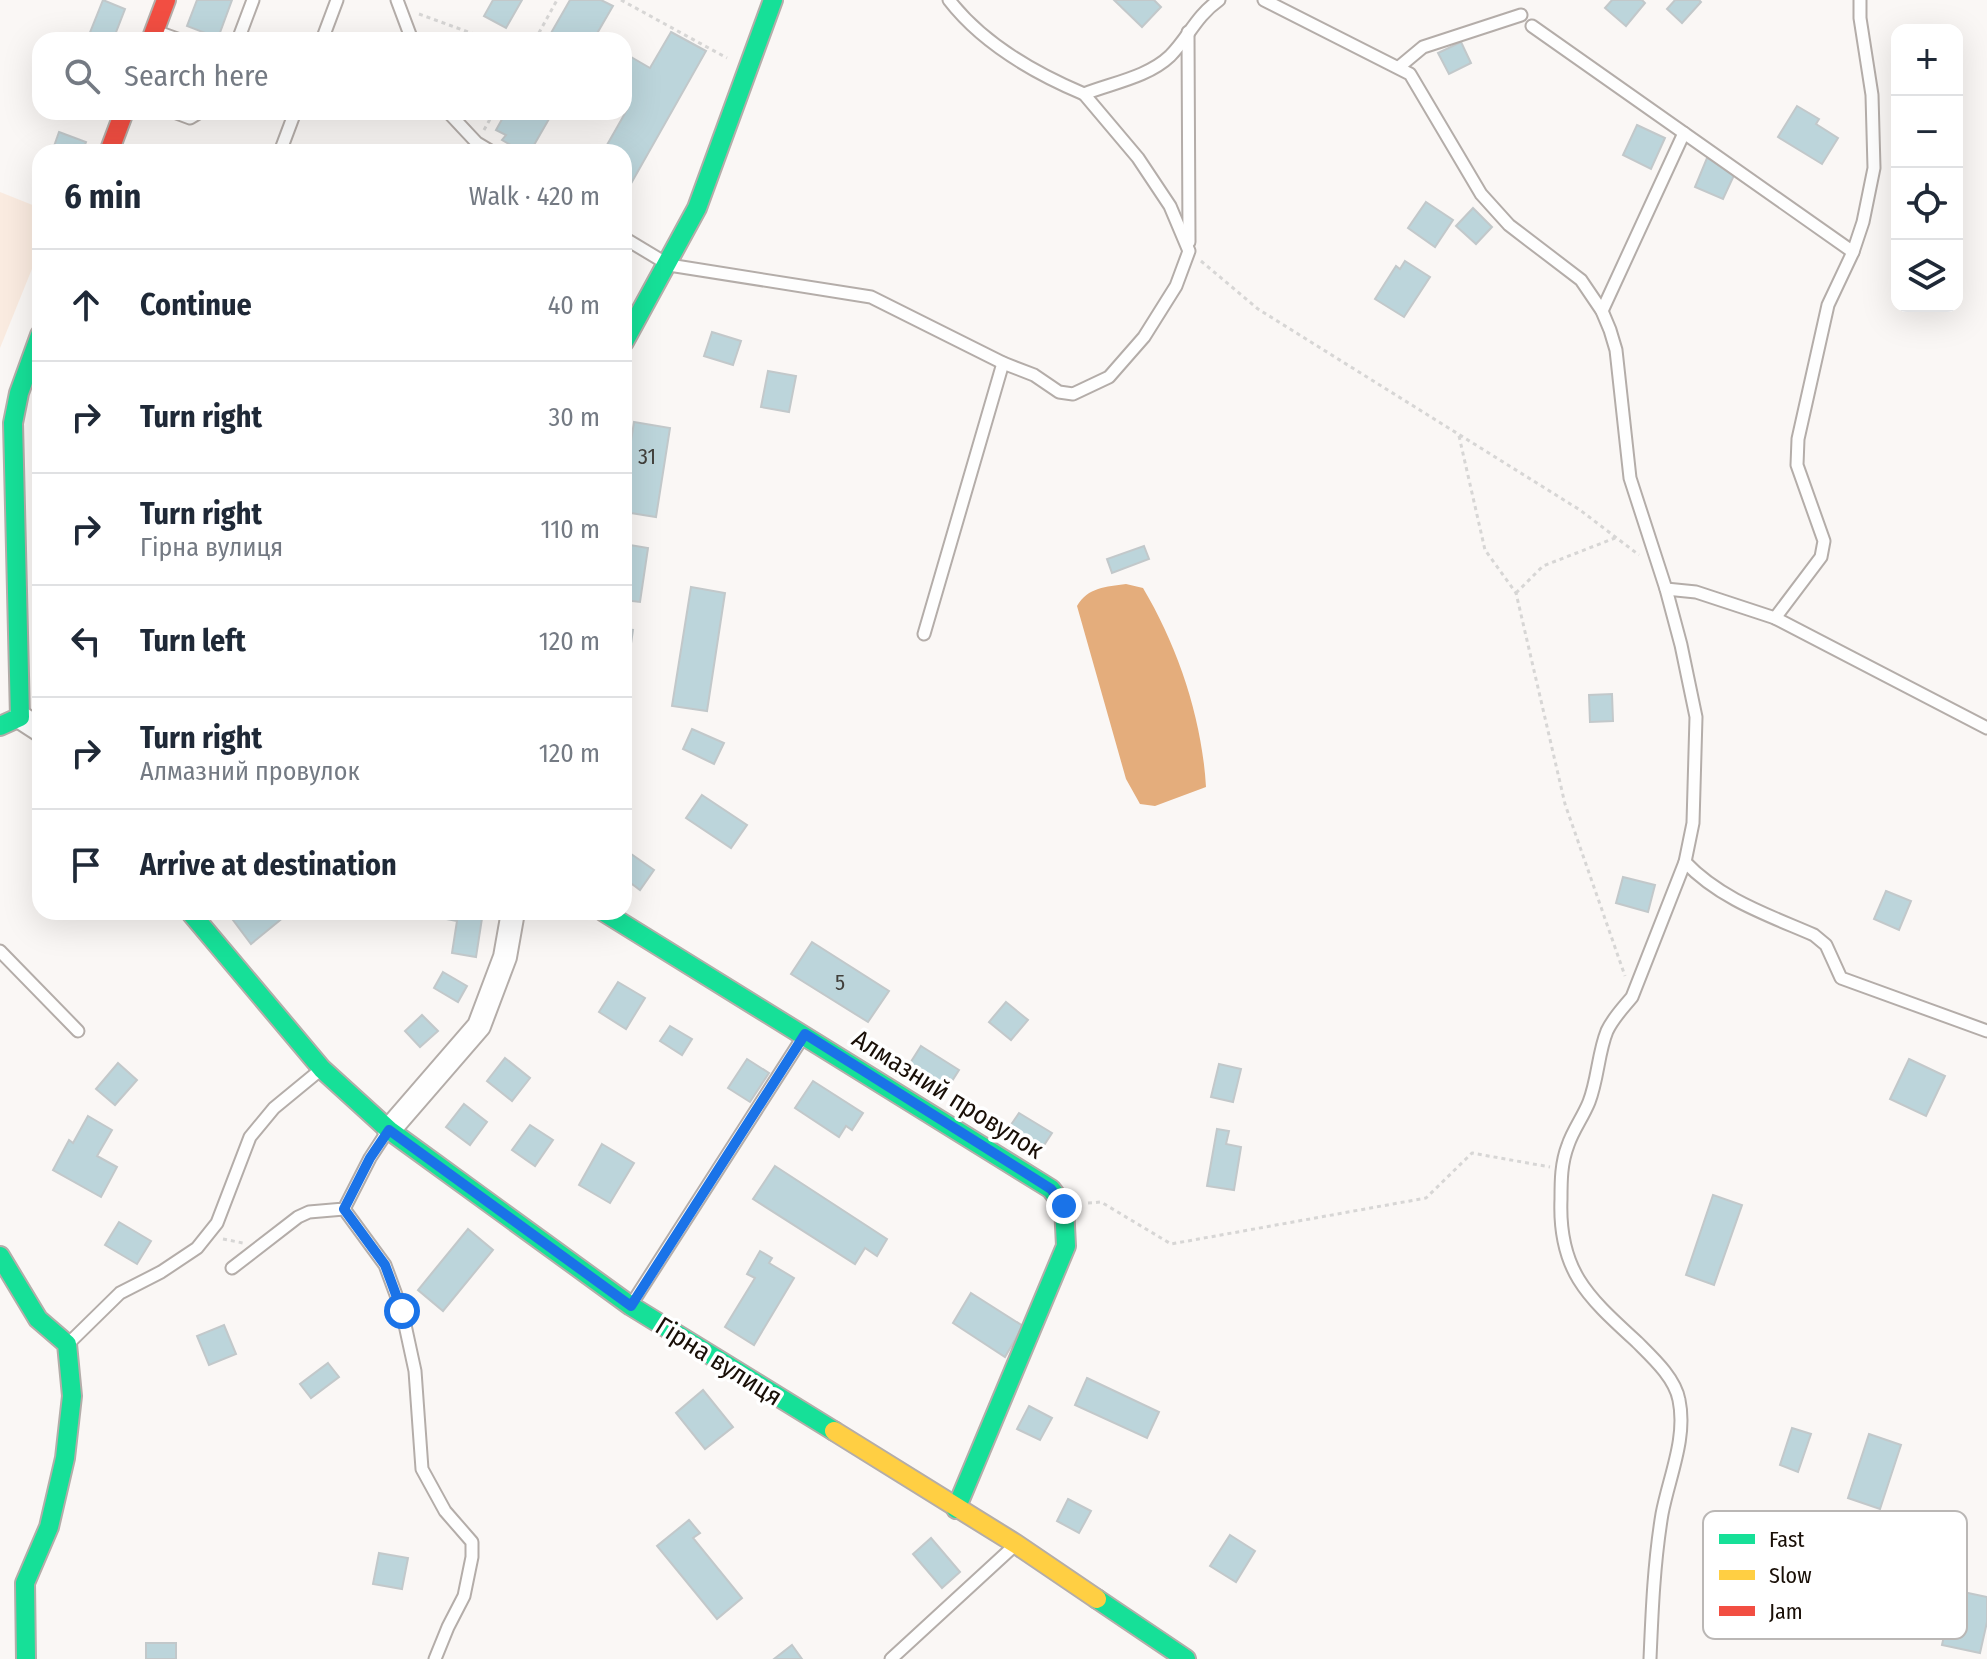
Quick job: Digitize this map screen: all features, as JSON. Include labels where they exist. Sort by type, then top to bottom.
[{"type":"street","points":[[154,32],[166,0]]},
{"type":"street","points":[[632,325],[669,265],[697,207],[773,0]]},
{"type":"street","points":[[112,144],[121,120]]},
{"type":"street","points":[[32,357],[19,393],[13,423],[15,690],[10,722],[32,728]]},
{"type":"street","name":"Гірна вулиця","points":[[197,920],[322,1069],[389,1130],[631,1306],[1016,1544],[1186,1659]]},
{"type":"street","points":[[389,1130],[479,1026],[505,957],[512,920]]},
{"type":"street","name":"Алмазний провулок","points":[[617,920],[1051,1189],[1064,1206]]},
{"type":"street","points":[[956,1509],[1066,1246],[1064,1206]]},
{"type":"street","points":[[0,1256],[38,1319],[67,1344],[72,1396],[65,1458],[49,1527],[25,1583],[26,1659]]},
{"type":"lane","points":[[241,32],[253,0]]},
{"type":"lane","points":[[325,32],[337,0]]},
{"type":"lane","points":[[949,0],[986,38],[1015,59],[1047,79],[1084,94],[1138,158],[1170,206],[1189,251]]},
{"type":"lane","points":[[1084,94],[1148,71],[1170,56],[1204,10],[1219,0]]},
{"type":"lane","points":[[1264,0],[1399,67],[1414,79],[1481,194],[1509,225],[1581,280],[1602,311],[1616,350],[1630,478],[1666,589],[1696,717],[1693,823],[1685,862],[1632,997],[1607,1032],[1590,1098],[1568,1144],[1562,1169],[1560,1213],[1572,1272],[1587,1293],[1650,1355],[1668,1376],[1679,1396],[1681,1428],[1662,1514],[1650,1659]]},
{"type":"lane","points":[[1775,618],[1821,557],[1824,541],[1797,465],[1798,439],[1828,305],[1853,252],[1863,222],[1874,168],[1872,95],[1860,0]]},
{"type":"lane","points":[[398,4],[409,32]]},
{"type":"lane","points":[[1399,67],[1423,47],[1521,15]]},
{"type":"lane","points":[[1532,26],[1853,252]]},
{"type":"lane","points":[[632,243],[669,265],[871,297],[1003,363],[1034,375],[1059,392],[1073,394],[1086,390],[1109,377],[1152,324],[1176,286],[1189,251],[1188,31]]},
{"type":"lane","points":[[283,144],[292,120]]},
{"type":"lane","points":[[455,120],[477,143]]},
{"type":"lane","points":[[1602,311],[1684,133]]},
{"type":"lane","points":[[924,634],[1003,363]]},
{"type":"lane","points":[[1666,589],[1696,592],[1775,618],[1987,728]]},
{"type":"lane","points":[[1685,862],[1702,880],[1721,893],[1814,935],[1826,945],[1841,978],[1987,1031]]},
{"type":"lane","points":[[0,951],[78,1031]]},
{"type":"lane","points":[[631,1306],[805,1034]]},
{"type":"lane","points":[[67,1344],[120,1293],[161,1272],[197,1248],[217,1223],[250,1137],[274,1108],[322,1069]]},
{"type":"lane","points":[[344,1209],[370,1158],[389,1130]]},
{"type":"lane","points":[[232,1268],[298,1217],[309,1212],[344,1209]]},
{"type":"lane","points":[[344,1209],[385,1265],[402,1311],[415,1371],[422,1469],[445,1511],[472,1542],[464,1596],[435,1659]]},
{"type":"lane","points":[[891,1659],[1016,1544]]},
{"type":"path","points":[[539,32],[557,0]]},
{"type":"path","points":[[621,0],[748,70]]},
{"type":"path","points":[[398,4],[470,32]]},
{"type":"path","points":[[477,143],[490,120]]},
{"type":"path","points":[[1189,251],[1258,309],[1580,510],[1660,570]]},
{"type":"path","points":[[1459,436],[1485,550],[1516,593],[1565,804],[1632,997]]},
{"type":"path","points":[[1516,593],[1543,566],[1616,538]]},
{"type":"path","points":[[1064,1206],[1101,1202],[1171,1244],[1426,1198],[1472,1153],[1562,1169]]},
{"type":"path","points":[[197,1248],[223,1239],[257,1247]]},
{"type":"shaded area","points":[[0,192],[32,205],[32,269],[0,348]]},
{"type":"shaded area","points":[[1126,584],[1143,588],[1167,634],[1194,709],[1204,761],[1206,787],[1155,806],[1140,804],[1126,779],[1077,606],[1092,591]]},
{"type":"building","points":[[103,0],[125,9],[116,32],[90,32]]},
{"type":"building","points":[[197,0],[232,0],[220,32],[202,32],[187,26]]},
{"type":"building","points":[[493,0],[522,0],[506,28],[484,16]]},
{"type":"building","points":[[570,0],[601,0],[613,6],[598,32],[552,32]]},
{"type":"building","points":[[1114,0],[1154,0],[1161,7],[1142,27]]},
{"type":"building","points":[[1612,0],[1642,0],[1645,3],[1626,26],[1605,8]]},
{"type":"building","points":[[1675,0],[1701,2],[1682,23],[1667,9]]},
{"type":"building","points":[[671,32],[706,51],[632,182],[632,144],[608,144],[621,120],[632,120],[632,58],[650,68]]},
{"type":"building","points":[[1461,42],[1471,63],[1449,74],[1438,53]]},
{"type":"building","points":[[1797,106],[1819,119],[1816,124],[1838,138],[1822,164],[1778,137]]},
{"type":"building","points":[[502,120],[548,120],[535,144],[509,144],[502,140],[506,135],[496,130]]},
{"type":"building","points":[[1637,125],[1665,138],[1651,169],[1623,155]]},
{"type":"building","points":[[59,132],[86,142],[85,144],[55,144]]},
{"type":"building","points":[[1707,158],[1736,171],[1723,199],[1695,187]]},
{"type":"building","points":[[1426,202],[1453,220],[1435,247],[1408,228]]},
{"type":"building","points":[[1473,208],[1492,227],[1476,244],[1456,226]]},
{"type":"building","points":[[1405,261],[1430,277],[1404,317],[1375,299],[1396,266],[1400,269]]},
{"type":"building","points":[[712,332],[741,341],[733,365],[704,356]]},
{"type":"building","points":[[768,371],[796,376],[789,412],[761,407]]},
{"type":"building","points":[[634,422],[670,428],[656,517],[632,513]]},
{"type":"building","points":[[632,545],[648,548],[640,602],[632,601]]},
{"type":"building","points":[[1144,546],[1149,559],[1112,573],[1107,559]]},
{"type":"building","points":[[691,587],[725,593],[707,711],[672,706]]},
{"type":"building","points":[[1612,694],[1613,721],[1590,722],[1589,695]]},
{"type":"building","points":[[692,729],[724,743],[714,764],[683,749]]},
{"type":"building","points":[[702,795],[747,825],[731,848],[686,818]]},
{"type":"building","points":[[632,855],[654,870],[640,890],[632,884]]},
{"type":"building","points":[[1623,877],[1655,885],[1648,912],[1616,903]]},
{"type":"building","points":[[1886,891],[1911,901],[1899,930],[1874,919]]},
{"type":"building","points":[[233,920],[280,920],[251,944]]},
{"type":"building","points":[[452,920],[482,920],[476,957],[452,953],[457,921]]},
{"type":"building","points":[[812,942],[889,991],[868,1022],[791,974]]},
{"type":"building","points":[[443,972],[467,986],[458,1002],[434,988]]},
{"type":"building","points":[[618,982],[645,998],[626,1029],[599,1012]]},
{"type":"building","points":[[1006,1002],[1028,1020],[1011,1040],[989,1022]]},
{"type":"building","points":[[422,1015],[438,1031],[420,1047],[405,1031]]},
{"type":"building","points":[[670,1026],[692,1039],[682,1055],[660,1041]]},
{"type":"building","points":[[921,1046],[959,1070],[945,1092],[907,1068]]},
{"type":"building","points":[[505,1058],[530,1078],[512,1101],[487,1081]]},
{"type":"building","points":[[747,1059],[769,1073],[750,1102],[728,1088]]},
{"type":"building","points":[[1909,1059],[1945,1076],[1926,1116],[1890,1099]]},
{"type":"building","points":[[118,1063],[137,1080],[115,1105],[96,1089]]},
{"type":"building","points":[[1219,1064],[1241,1069],[1233,1102],[1211,1097]]},
{"type":"building","points":[[813,1081],[863,1113],[852,1130],[846,1126],[839,1137],[795,1108]]},
{"type":"building","points":[[464,1104],[487,1122],[470,1145],[446,1127]]},
{"type":"building","points":[[1019,1113],[1052,1133],[1037,1156],[1004,1135]]},
{"type":"building","points":[[88,1116],[112,1130],[97,1156],[117,1167],[101,1197],[53,1170],[69,1140],[73,1143]]},
{"type":"building","points":[[530,1125],[553,1140],[535,1166],[512,1150]]},
{"type":"building","points":[[1217,1129],[1229,1131],[1226,1144],[1241,1147],[1234,1190],[1207,1186]]},
{"type":"building","points":[[602,1144],[634,1163],[610,1203],[579,1185]]},
{"type":"building","points":[[775,1166],[887,1239],[877,1256],[865,1248],[855,1264],[753,1199]]},
{"type":"building","points":[[1713,1195],[1742,1205],[1714,1285],[1686,1275]]},
{"type":"building","points":[[119,1222],[151,1241],[137,1264],[105,1245]]},
{"type":"building","points":[[468,1229],[493,1250],[443,1311],[418,1290]]},
{"type":"building","points":[[760,1251],[772,1258],[769,1263],[794,1278],[754,1345],[725,1327],[755,1278],[747,1274]]},
{"type":"building","points":[[971,1293],[1023,1326],[1005,1357],[953,1323]]},
{"type":"building","points":[[224,1325],[236,1354],[209,1365],[197,1336]]},
{"type":"building","points":[[328,1363],[339,1377],[311,1398],[300,1384]]},
{"type":"building","points":[[1087,1378],[1159,1412],[1147,1438],[1075,1405]]},
{"type":"building","points":[[703,1390],[733,1427],[705,1449],[676,1413]]},
{"type":"building","points":[[1029,1406],[1052,1418],[1040,1440],[1017,1429]]},
{"type":"building","points":[[1792,1428],[1811,1434],[1798,1472],[1780,1465]]},
{"type":"building","points":[[1869,1434],[1901,1445],[1880,1509],[1848,1498]]},
{"type":"building","points":[[1068,1499],[1091,1511],[1079,1533],[1057,1521]]},
{"type":"building","points":[[689,1520],[700,1533],[693,1538],[742,1598],[717,1619],[657,1546]]},
{"type":"building","points":[[1230,1535],[1255,1551],[1236,1582],[1210,1566]]},
{"type":"building","points":[[931,1538],[960,1572],[942,1588],[913,1554]]},
{"type":"building","points":[[379,1553],[408,1558],[402,1589],[373,1584]]},
{"type":"building","points":[[1967,1593],[1987,1597],[1987,1622],[1980,1653],[1942,1645],[1943,1639],[1967,1639]]},
{"type":"building","points":[[146,1643],[176,1643],[176,1659],[146,1659]]},
{"type":"building","points":[[792,1645],[802,1659],[774,1659]]},
{"type":"traffic: fast","points":[[632,327],[697,208],[773,0]]},
{"type":"traffic: fast","points":[[0,726],[20,717],[13,423],[19,393],[32,357]]},
{"type":"traffic: fast","points":[[197,920],[322,1069],[389,1130],[631,1306],[834,1431]]},
{"type":"traffic: fast","points":[[617,920],[1051,1189],[1064,1206],[1066,1246],[956,1509]]},
{"type":"traffic: fast","points":[[0,1256],[38,1319],[67,1344],[72,1396],[65,1458],[49,1527],[25,1583],[26,1659]]},
{"type":"traffic: fast","points":[[1097,1599],[1186,1659]]},
{"type":"traffic: slow","points":[[834,1431],[1016,1544],[1097,1599]]},
{"type":"traffic: jam","points":[[154,32],[166,0]]},
{"type":"traffic: jam","points":[[112,144],[121,120]]},
{"type":"route","points":[[402,1311],[385,1265],[344,1209],[370,1158],[389,1130],[631,1306],[805,1034],[1051,1189],[1064,1206]]}]
